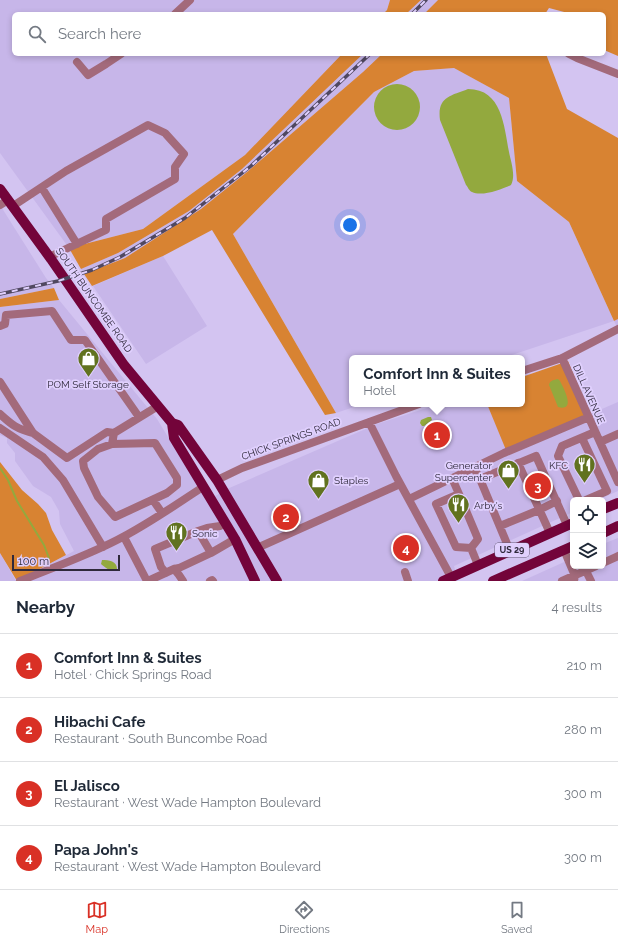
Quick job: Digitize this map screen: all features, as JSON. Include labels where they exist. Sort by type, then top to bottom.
[{"type":"main road","name":"SOUTH BUNCOMBE ROAD","points":[[0,189],[7,204],[50,258],[124,365],[172,423],[178,426],[217,480],[277,581]]},
{"type":"main road","name":"SOUTH BUNCOMBE ROAD","points":[[172,423],[174,438],[235,539],[255,581]]},
{"type":"main road","points":[[606,509],[618,503]]},
{"type":"main road","name":"US 29","points":[[447,579],[570,524]]},
{"type":"main road","points":[[606,532],[618,526]]},
{"type":"main road","name":"US 29","points":[[493,581],[569,548]]},
{"type":"street","points":[[177,12],[190,0]]},
{"type":"street","points":[[77,62],[88,75],[118,56]]},
{"type":"street","points":[[573,56],[618,74]]},
{"type":"street","points":[[7,204],[42,188],[66,171],[148,125],[165,133],[184,154],[175,167],[175,178],[106,219],[106,230],[50,258]]},
{"type":"street","points":[[42,188],[77,244]]},
{"type":"street","points":[[0,326],[5,324],[3,316],[52,311],[71,340],[85,340],[139,417]]},
{"type":"street","points":[[525,370],[562,358],[618,330]]},
{"type":"street","name":"DILL AVENUE","points":[[562,358],[618,482]]},
{"type":"street","points":[[0,382],[33,433]]},
{"type":"street","points":[[0,414],[12,425],[33,433],[67,458],[107,432],[114,433],[158,406]]},
{"type":"street","name":"CHICK SPRINGS ROAD","points":[[217,480],[242,468],[410,407]]},
{"type":"street","points":[[409,499],[504,453],[589,417]]},
{"type":"street","points":[[368,422],[409,499],[447,579]]},
{"type":"street","points":[[0,428],[43,457],[63,480],[103,547]]},
{"type":"street","points":[[578,497],[558,456],[562,446],[595,432]]},
{"type":"street","points":[[112,444],[114,433]]},
{"type":"street","points":[[600,442],[618,434]]},
{"type":"street","points":[[582,438],[607,490],[592,497]]},
{"type":"street","points":[[156,443],[177,478],[177,485],[167,493],[116,517],[98,496],[84,468],[83,461],[98,449],[112,444],[156,443]]},
{"type":"street","points":[[480,479],[536,456],[557,501],[570,524]]},
{"type":"street","points":[[518,463],[550,533]]},
{"type":"street","points":[[474,468],[510,551]]},
{"type":"street","points":[[452,478],[478,539],[471,548]]},
{"type":"street","points":[[257,548],[400,484]]},
{"type":"street","points":[[20,581],[124,537],[203,487]]},
{"type":"street","points":[[459,494],[436,504],[456,547],[471,548]]},
{"type":"street","points":[[153,500],[162,513]]},
{"type":"street","points":[[500,526],[557,501]]},
{"type":"street","points":[[183,581],[179,575],[161,566],[155,549],[198,531],[220,526],[225,523]]},
{"type":"street","points":[[198,531],[211,552]]},
{"type":"street","points":[[124,537],[147,581],[179,568],[235,539]]},
{"type":"street","points":[[471,548],[478,565]]},
{"type":"street","points":[[569,548],[574,578]]},
{"type":"street","points":[[606,562],[618,556]]},
{"type":"street","points":[[562,581],[574,578],[586,570],[590,581]]},
{"type":"street","points":[[405,572],[408,581]]},
{"type":"shaded area","points":[[0,0],[390,0],[385,12],[12,12],[12,56],[340,56],[245,155],[143,229],[69,248],[0,153]]},
{"type":"shaded area","points":[[390,0],[421,0],[408,12],[385,12]]},
{"type":"shaded area","points":[[421,0],[438,0],[426,12],[408,12]]},
{"type":"shaded area","points":[[438,0],[618,0],[618,56],[606,51],[606,12],[564,12],[549,8],[546,12],[426,12]]},
{"type":"shaded area","points":[[340,56],[361,56],[242,169],[189,211],[118,253],[81,269],[69,248],[143,229],[245,155]]},
{"type":"shaded area","points":[[361,56],[380,56],[247,172],[201,209],[125,258],[84,274],[81,269],[118,253],[189,211],[242,169]]},
{"type":"shaded area","points":[[380,56],[547,56],[567,109],[618,138],[618,319],[614,321],[569,222],[517,181],[509,98],[454,68],[414,71],[374,92],[233,234],[336,413],[325,415],[212,230],[163,256],[92,286],[84,274],[125,258],[201,209],[247,172]]},
{"type":"shaded area","points":[[454,68],[509,98],[517,181],[569,222],[614,321],[512,355],[349,355],[349,407],[354,407],[336,413],[233,234],[374,92],[414,71]]},
{"type":"shaded area","points":[[393,84],[401,84],[410,88],[416,94],[420,107],[416,120],[410,126],[401,130],[393,130],[384,126],[378,120],[374,111],[374,103],[378,94],[384,88]]},
{"type":"shaded area","points":[[468,89],[479,91],[488,95],[495,102],[503,121],[513,169],[511,185],[481,194],[472,192],[466,185],[440,120],[441,106],[446,98]]},
{"type":"shaded area","points":[[0,205],[46,278],[54,288],[0,299]]},
{"type":"shaded area","points":[[163,256],[207,326],[146,364],[93,286]]},
{"type":"shaded area","points":[[54,288],[59,300],[0,307],[0,299]]},
{"type":"shaded area","points":[[59,300],[157,419],[207,501],[227,489],[377,424],[430,407],[488,407],[507,450],[618,402],[618,491],[605,497],[570,497],[570,513],[454,566],[458,581],[17,581],[74,551],[60,524],[59,511],[51,497],[33,486],[15,461],[15,453],[7,443],[7,438],[0,435],[0,307]]},
{"type":"shaded area","points":[[618,319],[618,329],[614,321]]},
{"type":"shaded area","points":[[568,361],[590,414],[506,450],[488,407],[525,407],[525,376]]},
{"type":"shaded area","points":[[558,379],[564,388],[567,398],[568,403],[564,408],[558,407],[549,385],[551,381]]},
{"type":"shaded area","points":[[431,417],[432,420],[422,426],[420,423],[421,420]]},
{"type":"shaded area","points":[[0,462],[22,490],[46,513],[52,530],[66,555],[17,581],[0,553]]},
{"type":"shaded area","points":[[618,538],[618,581],[522,581],[570,559],[570,569],[606,569],[606,543]]},
{"type":"shaded area","points":[[0,553],[16,581],[0,581]]},
{"type":"shaded area","points":[[102,560],[110,561],[116,564],[116,571],[109,570],[104,567],[101,564]]},
{"type":"waterway","points":[[0,468],[8,480],[17,501],[44,545],[49,558]]},
{"type":"railway","points":[[414,12],[426,0]]},
{"type":"railway","points":[[0,294],[58,281],[92,270],[120,257],[185,218],[251,166],[368,56]]},
{"type":"place","name":"POM Self Storage","points":[[88,378]]},
{"type":"place","name":"Comfort Inn & Suites","points":[[437,435]]},
{"type":"place","name":"KFC","points":[[584,484]]},
{"type":"place","name":"El Jalisco","points":[[538,486]]},
{"type":"place","name":"Generator Supercenter","points":[[508,490]]},
{"type":"place","name":"Staples","points":[[318,500]]},
{"type":"place","name":"Hibachi Cafe","points":[[286,517]]},
{"type":"place","name":"Arby's","points":[[459,524]]},
{"type":"place","name":"Papa John's","points":[[406,548]]},
{"type":"place","name":"Sonic","points":[[177,552]]}]
